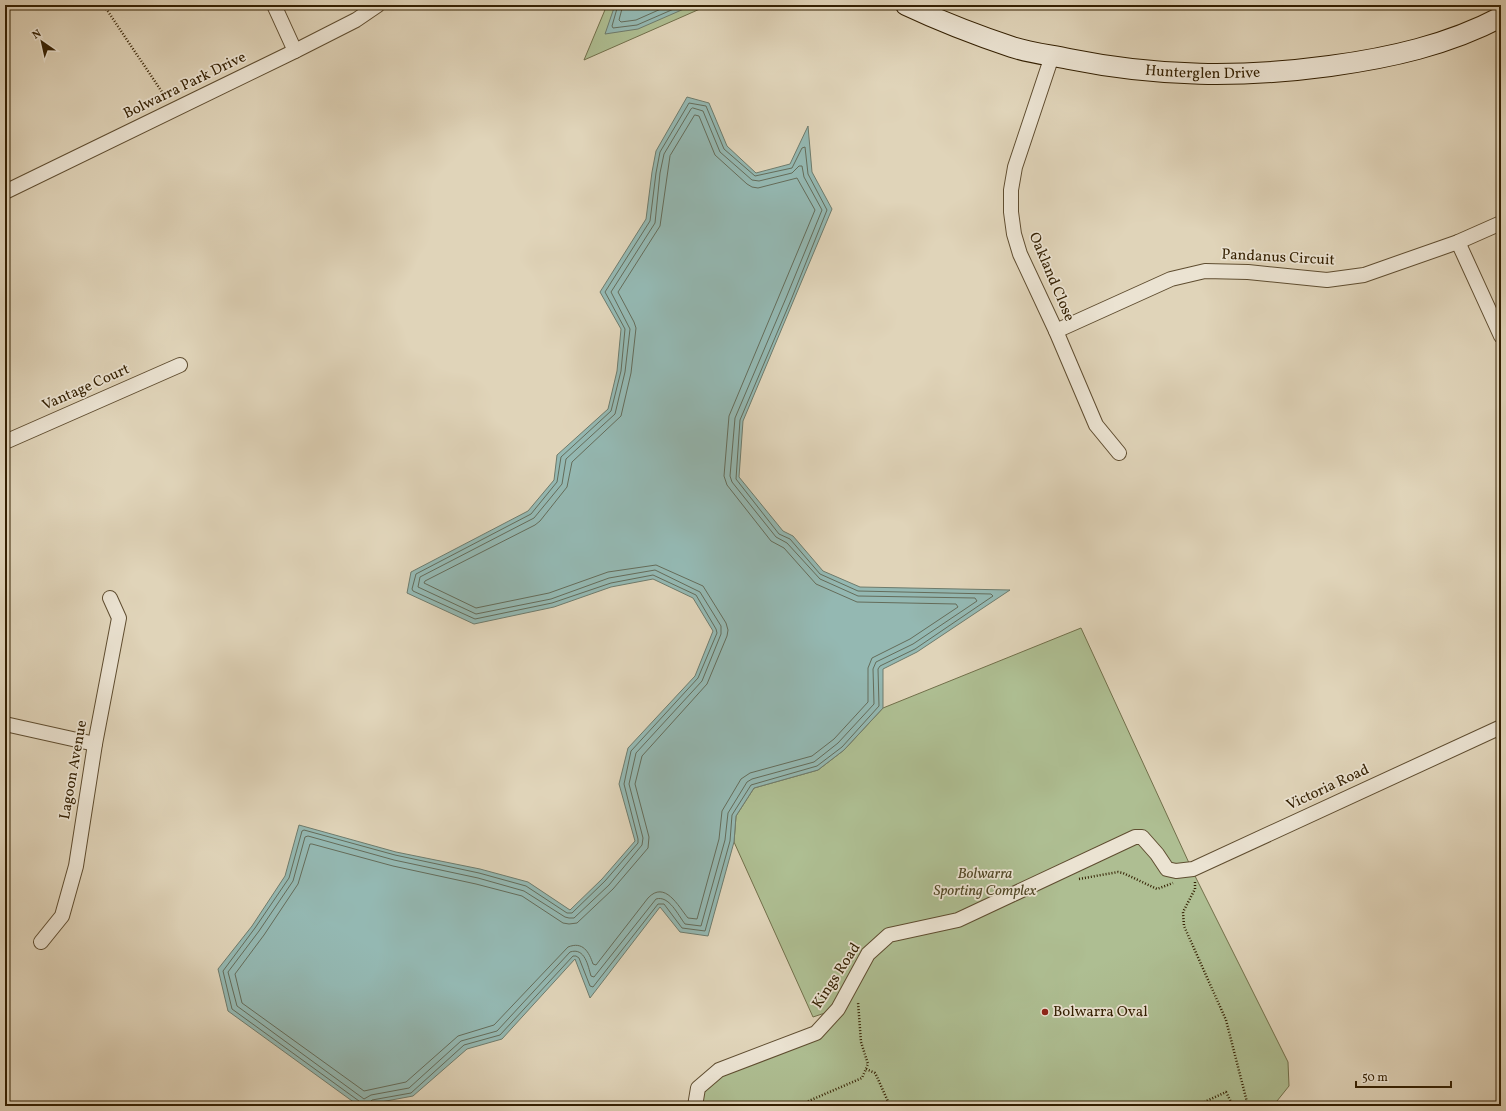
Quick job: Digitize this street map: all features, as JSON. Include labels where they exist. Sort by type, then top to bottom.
[{"type":"street","points":[[274,5],[295,51]]},
{"type":"street","name":"Bolwarra Park Drive","points":[[5,192],[295,51],[356,20],[378,5]]},
{"type":"street","name":"Hunterglen Drive","points":[[906,5],[1013,47],[1052,56],[1104,66],[1170,73],[1227,75],[1267,73],[1364,62],[1415,51],[1448,40],[1501,17]]},
{"type":"street","name":"Oakland Close","points":[[1052,56],[1015,167],[1011,190],[1011,212],[1014,234],[1020,254],[1056,331],[1096,425],[1119,453]]},
{"type":"street","name":"Pandanus Circuit","points":[[1056,331],[1177,277],[1205,271],[1248,272],[1327,280],[1364,275],[1458,242],[1501,223]]},
{"type":"street","points":[[1458,242],[1501,336]]},
{"type":"street","name":"Vantage Court","points":[[5,442],[180,365]]},
{"type":"street","name":"Lagoon Avenue","points":[[41,942],[62,916],[76,866],[119,618],[110,598]]},
{"type":"street","points":[[5,724],[96,744]]},
{"type":"street","name":"Victoria Road","points":[[1167,869],[1176,871],[1192,869],[1501,727]]},
{"type":"street","name":"Kings Road","points":[[695,1106],[698,1088],[719,1070],[816,1033],[838,1009],[868,954],[889,935],[958,920],[1134,837],[1142,837],[1157,854],[1167,869]]},
{"type":"path","points":[[101,5],[107,10],[167,98],[162,100]]},
{"type":"path","points":[[1078,879],[1118,872],[1157,889],[1174,883]]},
{"type":"path","points":[[1195,882],[1195,889],[1183,912],[1184,926],[1226,1020],[1247,1102],[1238,1106]]},
{"type":"path","points":[[797,1106],[862,1078],[868,1064],[861,1042],[858,1000]]},
{"type":"path","points":[[866,1069],[875,1073],[878,1077],[890,1106]]},
{"type":"path","points":[[1196,1106],[1226,1092],[1232,1106]]},
{"type":"green space","points":[[607,5],[709,5],[584,60]]},
{"type":"green space","name":"Bolwarra Sporting Complex","points":[[1081,628],[1195,876],[1288,1062],[1289,1086],[1273,1106],[695,1106],[719,1070],[816,1033],[837,1009],[813,1017],[734,842],[736,816],[754,788],[818,770],[844,750],[883,708]]},
{"type":"water","points":[[615,5],[693,5],[638,29],[605,34]]},
{"type":"water","points":[[687,97],[709,103],[727,146],[756,173],[790,164],[808,126],[812,172],[832,209],[743,421],[739,477],[783,531],[793,536],[823,571],[860,587],[1010,590],[917,652],[883,669],[883,708],[844,750],[818,770],[754,788],[736,816],[734,842],[708,936],[680,932],[660,907],[590,998],[575,959],[502,1039],[467,1049],[413,1096],[359,1106],[228,1011],[218,969],[252,926],[285,876],[299,825],[396,852],[480,869],[528,882],[570,910],[602,879],[635,841],[619,784],[628,748],[695,676],[713,631],[693,598],[653,579],[611,587],[554,607],[474,624],[407,593],[411,572],[528,511],[554,480],[557,455],[608,409],[617,371],[621,329],[600,292],[646,219],[656,151]]},
{"type":"place","name":"Bolwarra Oval","points":[[1045,1012]]}]
